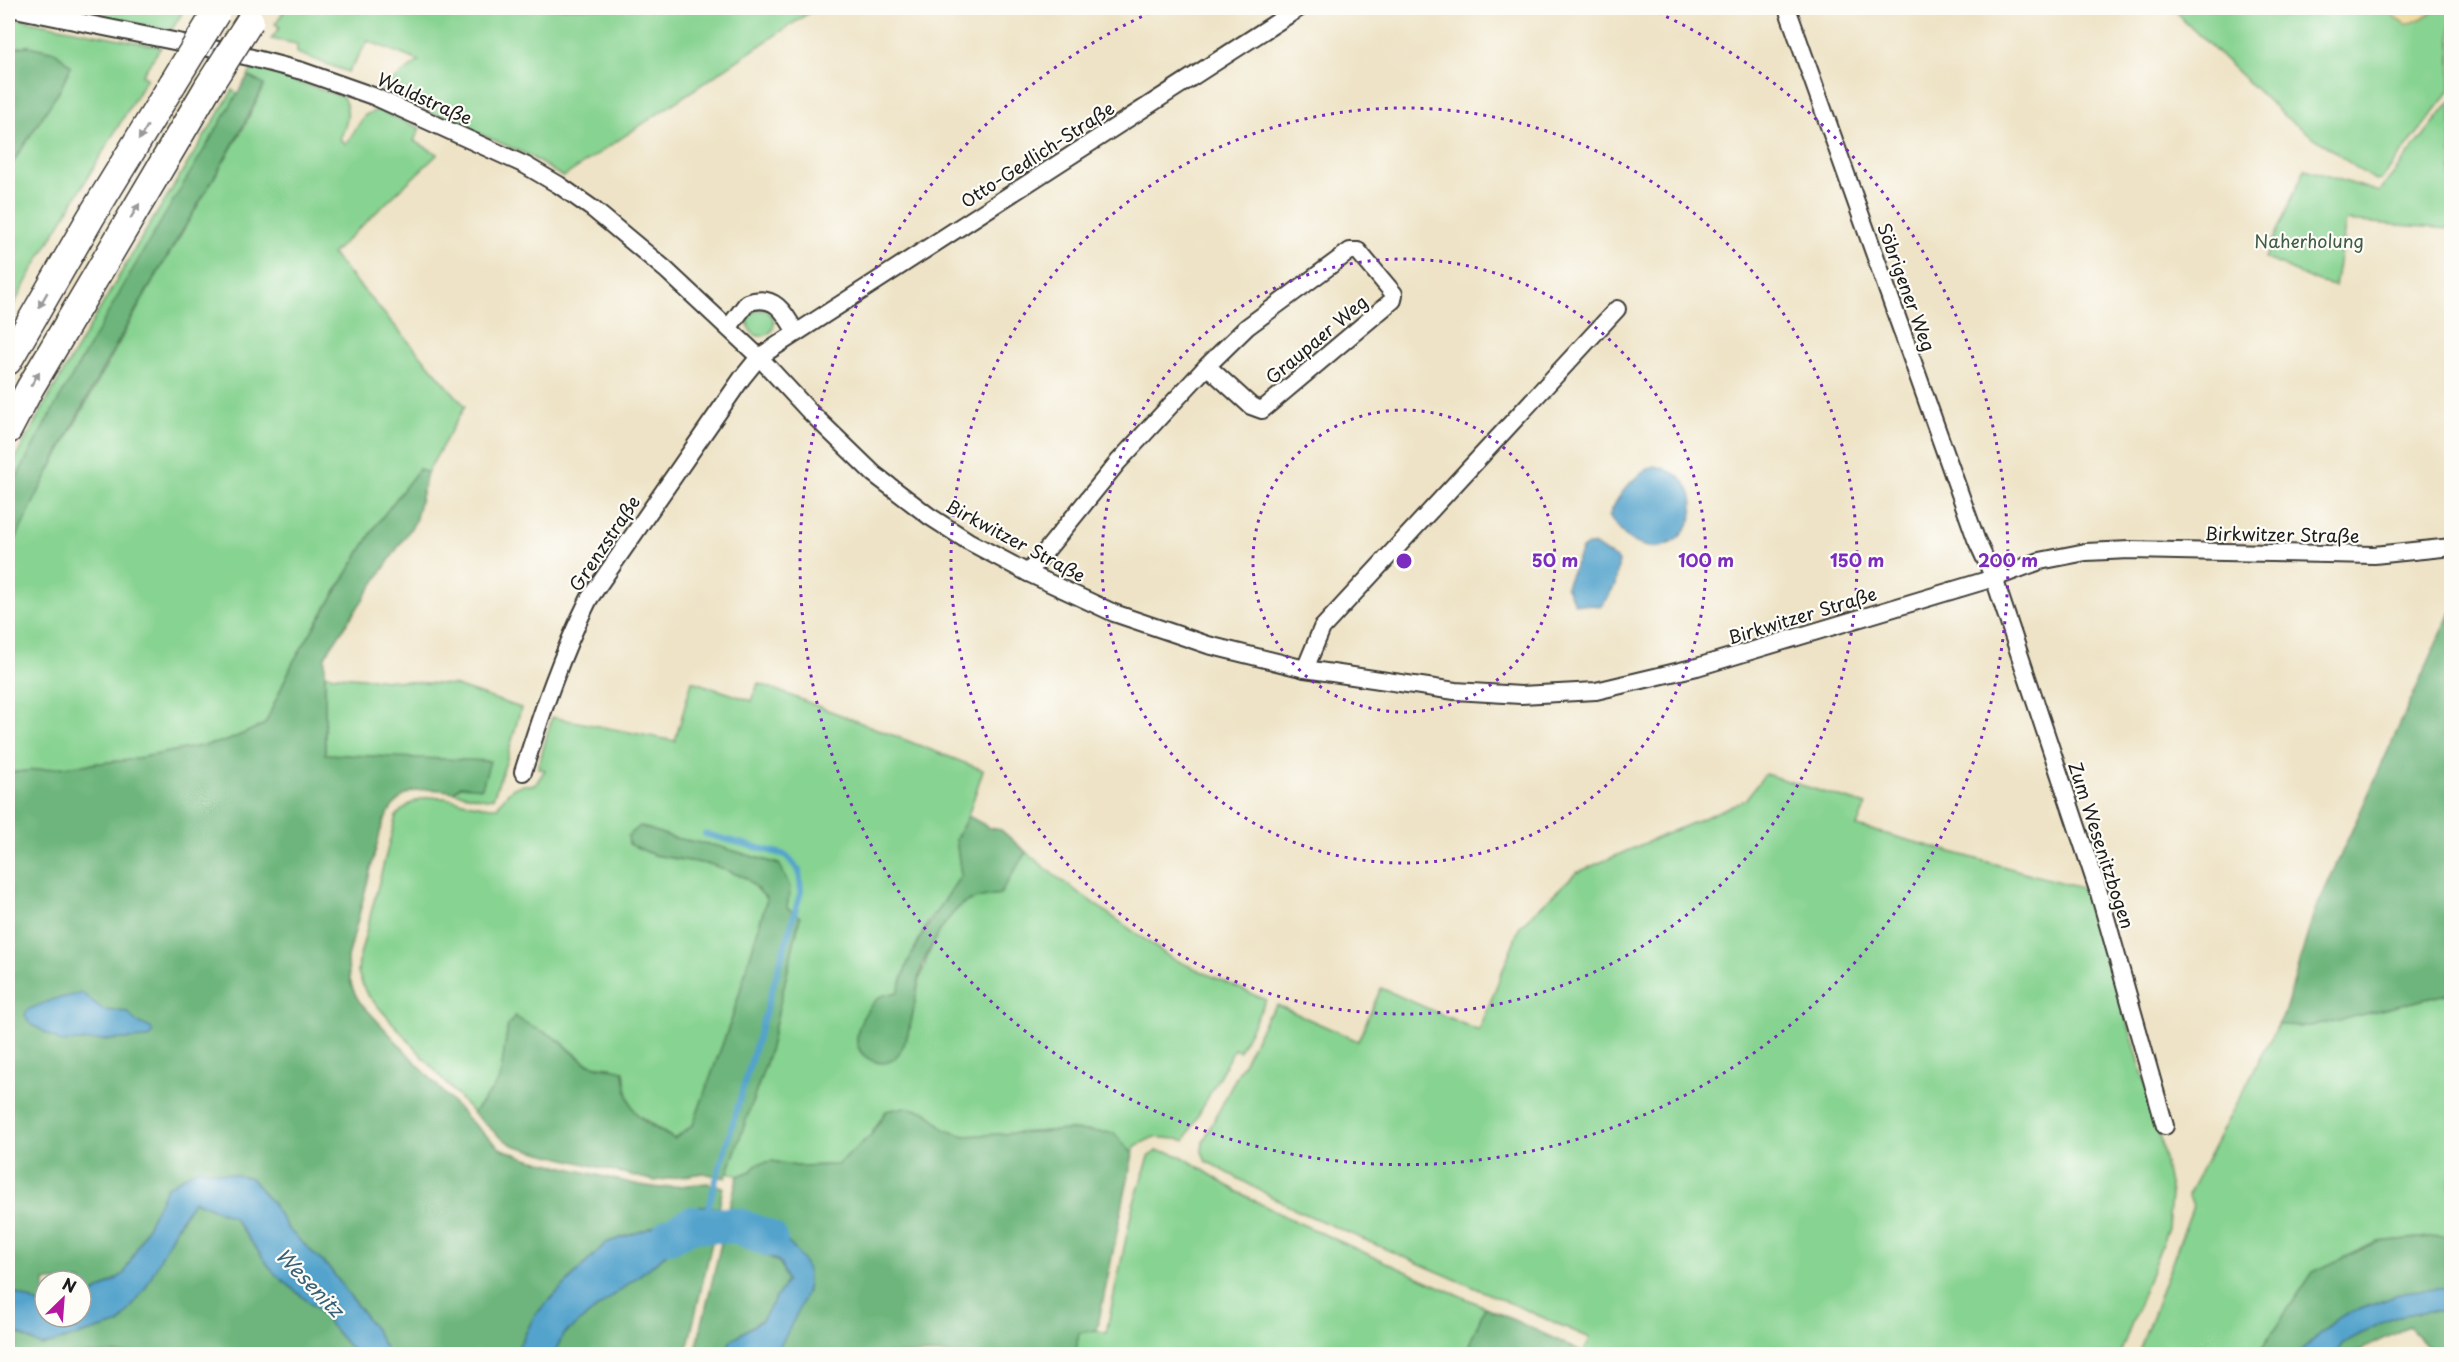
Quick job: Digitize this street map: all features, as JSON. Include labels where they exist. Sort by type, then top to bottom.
[{"type":"highway","points":[[8,361],[91,217],[218,10]]},
{"type":"highway","points":[[8,430],[30,388],[208,87],[255,14]]},
{"type":"street","name":"Waldstraße","points":[[10,8],[221,51],[302,71],[372,96],[459,134],[525,165],[594,209],[665,269],[759,357]]},
{"type":"street","name":"Otto-Gedlich-Straße","points":[[759,357],[1299,8]]},
{"type":"street","name":"Söbrigener Weg","points":[[1787,8],[1976,539],[1994,578]]},
{"type":"street","name":"Graupaer Weg","points":[[1028,573],[1118,462],[1207,366],[1247,327],[1350,250],[1358,251],[1394,294],[1393,300],[1262,410],[1251,406],[1207,366]]},
{"type":"street","points":[[729,327],[747,303],[765,300],[771,301],[785,311],[796,333]]},
{"type":"street","points":[[1305,669],[1322,628],[1617,309]]},
{"type":"street","name":"Birkwitzer Straße","points":[[759,357],[809,411],[881,480],[929,516],[968,541],[1028,573],[1114,613],[1208,645],[1305,669],[1455,691],[1521,695],[1596,692],[1697,667],[1994,578],[2040,561],[2086,552],[2130,550],[2374,555],[2451,548]]},
{"type":"street","name":"Grenzstraße","points":[[523,772],[553,678],[589,599],[742,378],[759,357]]},
{"type":"street","name":"Zum Wesenitzbogen","points":[[1994,578],[2099,893],[2165,1126]]},
{"type":"green space","points":[[61,8],[185,8],[171,31]]},
{"type":"green space","points":[[286,8],[816,8],[563,177],[528,155],[380,90],[419,61],[368,41],[348,72],[297,53],[297,44],[271,39],[280,27],[275,24]]},
{"type":"green space","points":[[2174,8],[2397,8],[2429,15],[2436,8],[2451,8],[2451,90],[2381,180],[2375,181],[2284,116],[2182,19]]},
{"type":"green space","points":[[8,17],[161,47],[142,75],[147,78],[33,269],[8,316],[8,170],[61,88],[71,66],[55,52],[28,46],[8,49]]},
{"type":"green space","points":[[28,46],[55,52],[71,66],[61,88],[8,170],[8,49]]},
{"type":"green space","points":[[253,67],[343,97],[347,108],[347,118],[340,139],[346,144],[365,115],[377,110],[420,128],[414,141],[438,154],[332,254],[465,406],[427,473],[419,469],[377,524],[293,662],[265,724],[227,741],[128,760],[8,773],[8,556],[34,499],[144,297],[244,127],[264,85],[248,76]]},
{"type":"green space","points":[[248,76],[264,85],[222,165],[145,294],[91,391],[8,556],[8,494],[46,422],[141,255]]},
{"type":"green space","points":[[233,90],[238,94],[92,342],[8,494],[8,472],[47,400],[136,247]]},
{"type":"green space","name":"Naherholung","points":[[2451,101],[2451,229],[2346,221],[2335,286],[2318,282],[2265,258],[2305,169],[2379,192]]},
{"type":"green space","points":[[761,310],[770,314],[774,323],[770,332],[761,336],[752,332],[748,323],[752,314]]},
{"type":"green space","points":[[419,469],[427,473],[415,522],[325,656],[325,754],[490,761],[482,788],[460,786],[454,792],[430,789],[410,792],[402,797],[388,813],[382,825],[348,958],[353,990],[359,1001],[467,1118],[500,1148],[526,1158],[639,1185],[661,1188],[707,1183],[723,1187],[719,1208],[701,1206],[645,1230],[606,1243],[535,1315],[515,1354],[388,1354],[376,1331],[330,1269],[288,1229],[272,1203],[167,1187],[124,1274],[93,1294],[93,1269],[33,1269],[33,1301],[8,1290],[8,773],[128,760],[227,741],[265,724],[293,662],[377,524]]},
{"type":"green space","points":[[2451,612],[2451,993],[2314,1026],[2278,1025],[2284,1014],[2313,916]]},
{"type":"green space","points":[[325,675],[453,685],[521,708],[493,798],[486,799],[454,792],[460,786],[325,754]]},
{"type":"green space","points":[[692,681],[752,701],[758,683],[983,770],[968,816],[956,839],[961,875],[946,900],[929,920],[908,962],[898,992],[910,1029],[920,979],[933,943],[942,927],[952,913],[964,903],[1000,894],[1026,852],[1054,875],[1171,958],[1266,1000],[1239,1051],[1234,1049],[1185,1140],[1154,1137],[1135,1146],[1133,1154],[1114,1133],[1070,1130],[965,1136],[945,1130],[927,1112],[886,1111],[871,1135],[837,1165],[796,1166],[772,1161],[757,1164],[751,1171],[738,1176],[728,1172],[767,1060],[800,917],[786,908],[790,887],[779,864],[717,846],[674,838],[640,826],[629,844],[654,855],[713,865],[746,878],[767,899],[732,1018],[693,1125],[674,1139],[634,1112],[626,1090],[611,1067],[586,1062],[557,1039],[515,1016],[508,1025],[500,1080],[473,1113],[366,993],[358,973],[359,959],[396,816],[408,805],[420,799],[432,797],[497,807],[512,789],[521,785],[535,785],[545,770],[538,768],[552,717],[675,741]]},
{"type":"green space","points":[[1765,774],[1866,805],[1857,826],[2085,889],[2158,1128],[2171,1195],[2168,1228],[2120,1354],[1583,1354],[1590,1338],[1296,1210],[1206,1161],[1202,1152],[1203,1142],[1267,1017],[1277,1005],[1358,1041],[1381,988],[1479,1031],[1520,926],[1576,873],[1745,800]]},
{"type":"green space","points":[[968,816],[990,828],[1001,830],[1026,852],[1000,894],[969,901],[959,907],[947,921],[923,963],[909,1030],[903,1046],[895,1058],[884,1063],[869,1059],[858,1045],[857,1036],[862,1018],[882,996],[898,992],[908,962],[920,938],[961,875],[956,839]]},
{"type":"green space","points":[[640,826],[674,838],[717,846],[780,865],[790,887],[787,908],[800,917],[767,1060],[726,1178],[703,1173],[655,1181],[541,1153],[513,1145],[500,1137],[473,1113],[500,1080],[508,1025],[515,1016],[557,1039],[587,1063],[624,1071],[628,1098],[632,1107],[643,1120],[652,1126],[674,1139],[693,1125],[732,1018],[767,899],[746,878],[713,865],[654,855],[629,844],[628,836]]},
{"type":"green space","points":[[2451,993],[2451,1235],[2377,1242],[2313,1272],[2258,1354],[2138,1354],[2193,1206],[2188,1195],[2278,1025],[2314,1026]]},
{"type":"green space","points":[[905,1107],[927,1112],[945,1130],[965,1136],[1070,1130],[1114,1133],[1133,1154],[1097,1330],[1079,1333],[1075,1354],[776,1354],[807,1291],[744,1216],[728,1211],[738,1176],[751,1171],[757,1164],[772,1161],[796,1166],[837,1165],[871,1135],[886,1111]]},
{"type":"green space","points":[[1156,1151],[1183,1157],[1236,1191],[1288,1218],[1485,1307],[1465,1354],[1075,1354],[1079,1333],[1097,1330],[1106,1333],[1133,1205],[1149,1157]]},
{"type":"green space","points":[[193,1201],[233,1217],[274,1273],[317,1309],[355,1354],[8,1354],[8,1328],[42,1346],[120,1323]]},
{"type":"green space","points":[[2451,1235],[2451,1288],[2339,1317],[2298,1354],[2258,1354],[2313,1272],[2377,1242]]},
{"type":"green space","points":[[713,1238],[686,1354],[554,1354],[563,1335],[682,1242]]},
{"type":"green space","points":[[722,1239],[739,1240],[780,1263],[787,1281],[762,1320],[730,1341],[728,1354],[695,1354]]},
{"type":"green space","points":[[1485,1307],[1584,1352],[1583,1354],[1465,1354]]},
{"type":"green space","points":[[2451,1310],[2451,1354],[2434,1354],[2409,1327],[2352,1354],[2335,1354],[2343,1343],[2393,1317],[2427,1311]]},
{"type":"sand","points":[[2388,8],[2436,8],[2429,15],[2407,25],[2393,16]]},
{"type":"water","points":[[1654,466],[1677,475],[1689,489],[1693,506],[1689,523],[1679,537],[1665,545],[1647,547],[1628,538],[1609,517],[1616,501],[1627,487],[1639,475]]},
{"type":"water","points":[[1588,545],[1595,545],[1619,561],[1615,585],[1602,606],[1575,604],[1566,586],[1582,549]]},
{"type":"water","points":[[82,993],[104,1010],[128,1012],[135,1021],[151,1028],[153,1033],[149,1038],[61,1042],[29,1023],[25,1015],[27,1010],[51,1000]]},
{"type":"water","points":[[198,1168],[251,1178],[272,1203],[288,1229],[330,1269],[376,1331],[388,1354],[355,1354],[317,1309],[274,1273],[233,1217],[194,1201],[179,1222],[146,1287],[120,1323],[42,1346],[8,1328],[8,1290],[33,1301],[33,1329],[93,1329],[93,1294],[124,1274],[167,1187]]},
{"type":"water","points":[[701,1206],[719,1208],[713,1238],[682,1242],[563,1335],[554,1354],[515,1354],[535,1315],[606,1243],[645,1230]]},
{"type":"water","points":[[728,1211],[770,1230],[796,1251],[804,1263],[808,1277],[806,1292],[776,1354],[728,1354],[730,1341],[762,1320],[787,1281],[780,1262],[739,1240],[722,1239]]},
{"type":"water","points":[[2451,1288],[2451,1310],[2427,1311],[2393,1317],[2343,1343],[2335,1354],[2298,1354],[2339,1317],[2409,1291]]},
{"type":"waterway","points":[[705,834],[786,855],[799,871],[801,891],[706,1214]]},
{"type":"waterway","name":"Wesenitz","points":[[669,1236],[692,1224],[738,1226],[770,1239]]}]
